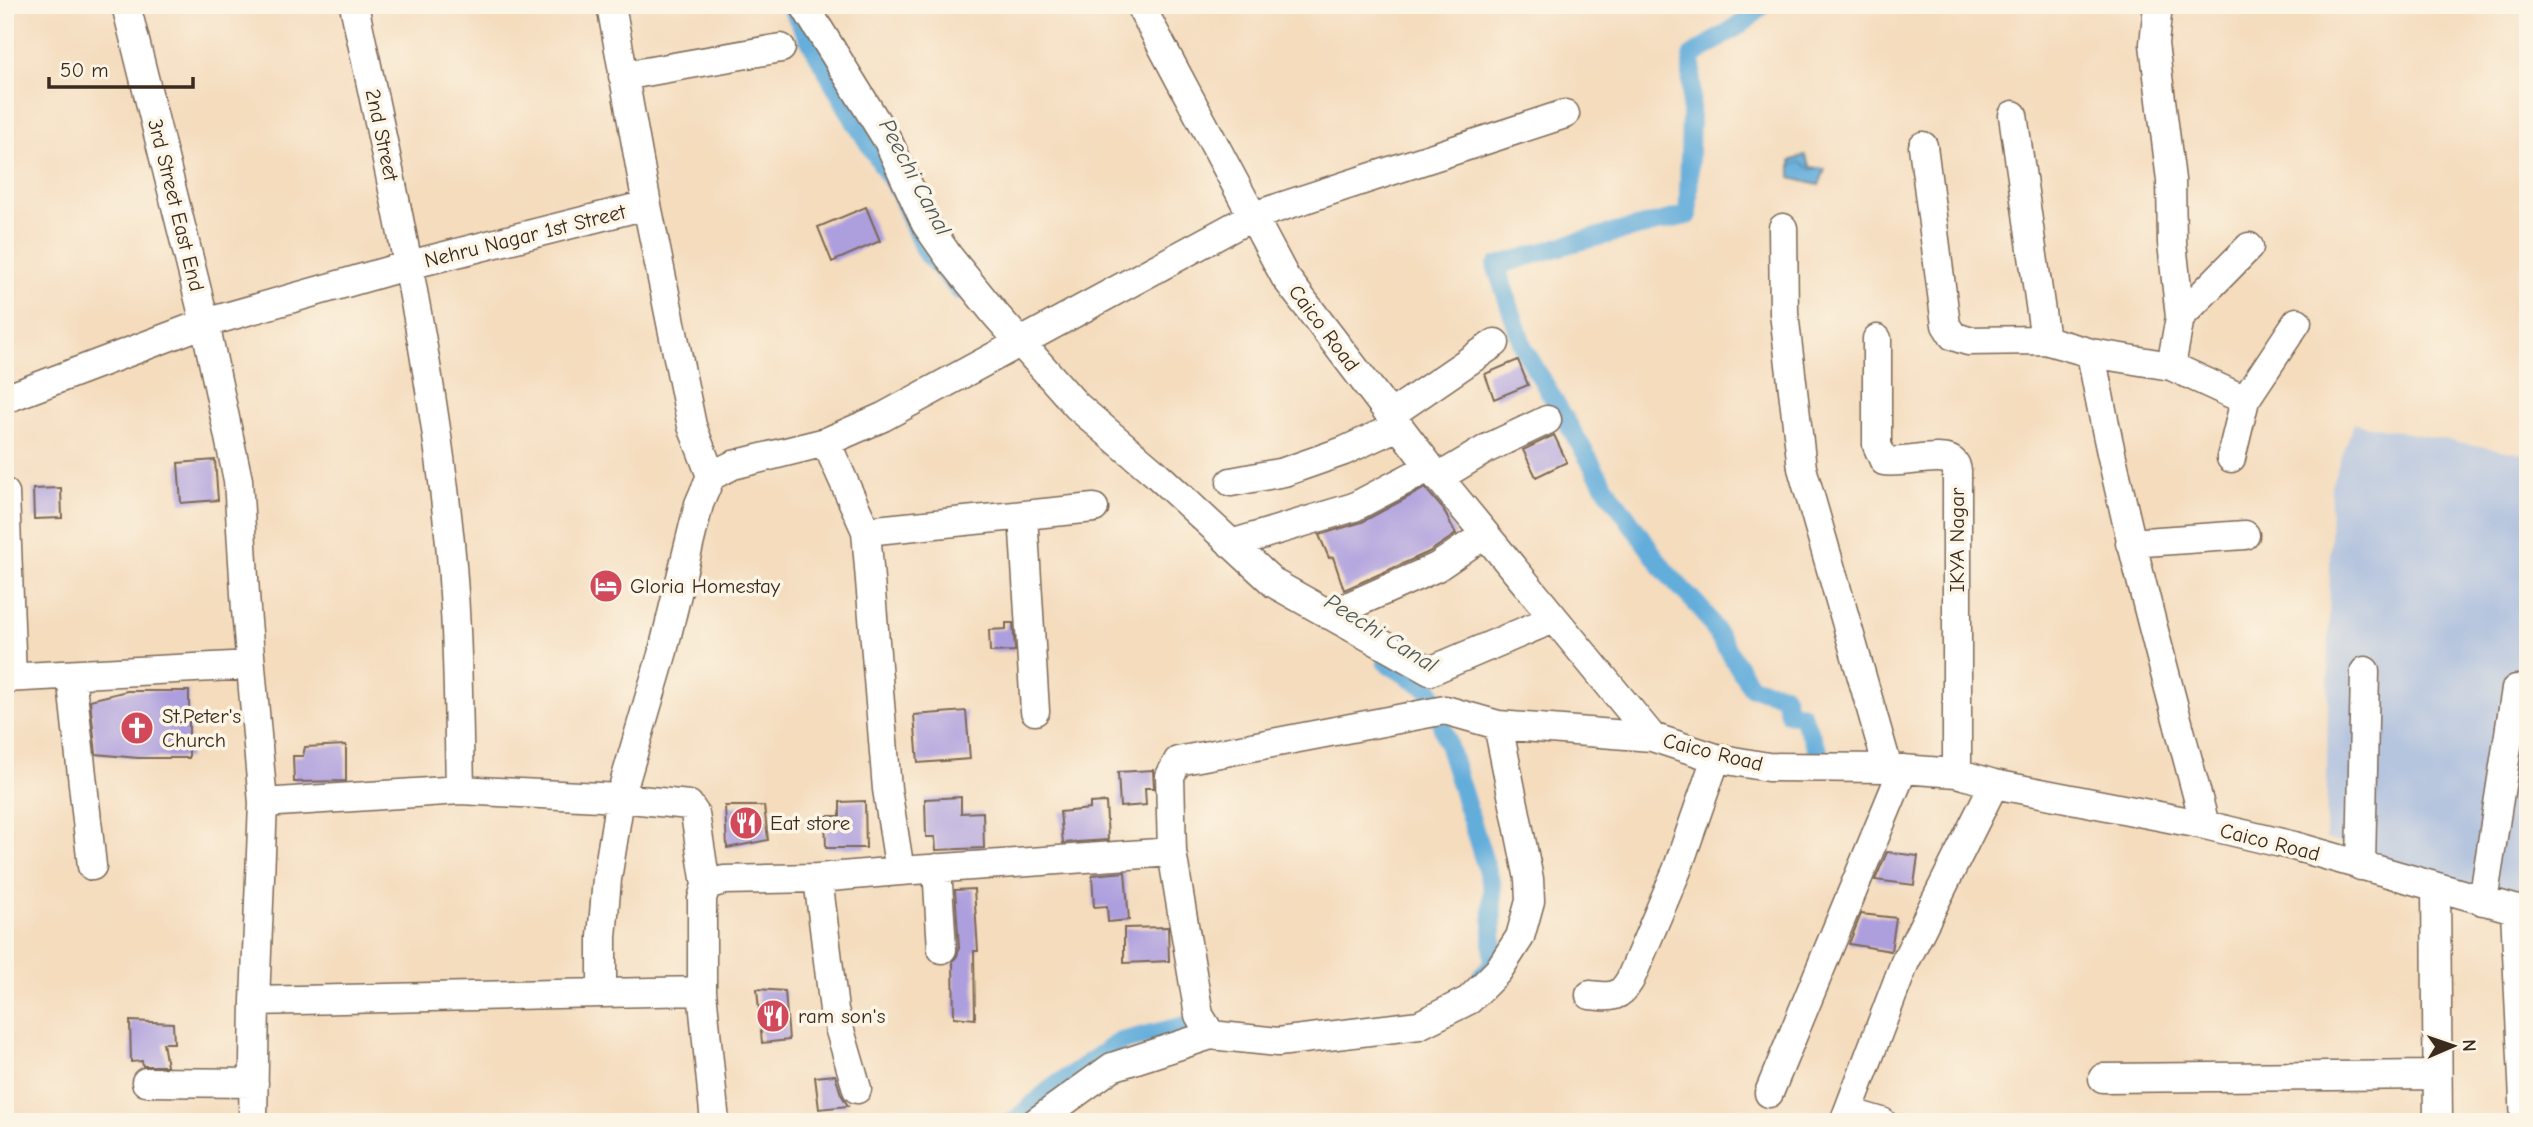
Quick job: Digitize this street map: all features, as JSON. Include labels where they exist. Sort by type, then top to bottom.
[{"type":"street","name":"3rd Street East End","points":[[127,5],[205,323],[238,480],[263,803],[253,1122]]},
{"type":"street","name":"2nd Street","points":[[354,5],[410,265],[447,515],[457,635],[460,790]]},
{"type":"street","name":"Nehru Nagar 1st Street","points":[[5,398],[205,323],[410,265],[647,205],[611,5]]},
{"type":"street","points":[[804,5],[888,141],[926,224],[1010,347],[1154,472],[1275,584],[1430,671],[1443,688],[1441,711]]},
{"type":"street","name":"Caico Road","points":[[1140,5],[1285,276],[1484,535],[1652,737],[1716,758],[1768,767],[1957,773],[1994,784],[2205,825],[2294,846],[2521,912]]},
{"type":"street","points":[[2158,5],[2154,44],[2171,180],[2172,243],[2180,317],[2171,366]]},
{"type":"street","points":[[623,76],[781,48]]},
{"type":"street","points":[[602,993],[607,879],[620,798],[663,651],[699,504],[711,476],[733,466],[827,442],[883,418],[1252,216],[1565,114]]},
{"type":"street","points":[[2012,115],[2045,340]]},
{"type":"street","points":[[1923,146],[1946,325],[1953,336],[1968,341],[2045,340],[2091,353],[2171,366],[2245,400]]},
{"type":"street","points":[[647,205],[692,426],[711,476]]},
{"type":"street","points":[[1769,1093],[1896,769],[1802,468],[1784,313],[1783,228]]},
{"type":"street","points":[[2180,317],[2249,247]]},
{"type":"street","points":[[2231,458],[2245,400],[2297,322]]},
{"type":"street","name":"IKYA Nagar","points":[[1877,339],[1877,445],[1880,456],[1884,461],[1895,463],[1942,457],[1950,459],[1957,471],[1957,773]]},
{"type":"street","points":[[1231,482],[1284,472],[1344,451],[1394,420],[1495,343]]},
{"type":"street","points":[[2091,353],[2130,543],[2205,825]]},
{"type":"street","points":[[1231,544],[1353,507],[1547,420]]},
{"type":"street","points":[[827,442],[866,531],[887,789],[901,871]]},
{"type":"street","points":[[5,493],[9,678],[251,664]]},
{"type":"street","points":[[866,531],[1094,508]]},
{"type":"street","points":[[1023,515],[1035,711]]},
{"type":"street","points":[[2130,543],[2245,534]]},
{"type":"street","points":[[1329,615],[1437,568],[1484,535]]},
{"type":"street","points":[[1430,671],[1553,619]]},
{"type":"street","points":[[2361,866],[2365,671]]},
{"type":"street","points":[[71,675],[92,866]]},
{"type":"street","points":[[2483,901],[2516,689]]},
{"type":"street","points":[[1205,1025],[1172,852],[1170,776],[1178,761],[1441,711],[1498,725],[1652,737]]},
{"type":"street","points":[[1036,1122],[1112,1067],[1205,1025],[1278,1042],[1419,1025],[1469,1000],[1498,971],[1520,937],[1530,901],[1529,879],[1498,725]]},
{"type":"street","points":[[1590,995],[1610,997],[1623,992],[1630,980],[1677,870],[1716,758]]},
{"type":"street","points":[[1882,1122],[1846,1117],[1905,962],[1994,784]]},
{"type":"street","points":[[263,803],[460,790],[620,798],[689,805],[695,814],[706,886],[702,899],[702,991],[715,1122]]},
{"type":"street","points":[[706,886],[724,880],[818,878],[1172,852]]},
{"type":"street","points":[[937,868],[942,949]]},
{"type":"street","points":[[818,878],[834,1010],[857,1090]]},
{"type":"street","points":[[2436,888],[2438,1122]]},
{"type":"street","points":[[2521,912],[2525,1122]]},
{"type":"street","points":[[255,1002],[702,991]]},
{"type":"street","points":[[2103,1078],[2437,1075]]},
{"type":"street","points":[[146,1082],[254,1083]]},
{"type":"shaded area","points":[[2354,423],[2528,455],[2528,905],[2326,839],[2331,485]]},
{"type":"water","points":[[1805,155],[1811,167],[1825,169],[1819,185],[1791,178],[1791,161]]},
{"type":"building","points":[[866,207],[880,241],[832,262],[818,227]]},
{"type":"building","points":[[1518,360],[1528,385],[1494,399],[1485,374]]},
{"type":"building","points":[[1554,435],[1567,462],[1536,477],[1523,450]]},
{"type":"building","points":[[215,460],[218,500],[181,503],[178,463]]},
{"type":"building","points":[[61,488],[62,518],[34,519],[33,489]]},
{"type":"building","points":[[1425,488],[1443,509],[1456,534],[1429,552],[1344,590],[1333,557],[1329,558],[1319,535],[1362,522]]},
{"type":"building","points":[[1006,623],[1013,623],[1015,651],[990,652],[989,630],[1006,629]]},
{"type":"building","name":"St.Peter's Church","points":[[127,691],[189,691],[189,758],[138,758],[96,754],[90,700]]},
{"type":"building","points":[[966,711],[970,759],[918,763],[914,715]]},
{"type":"building","points":[[346,745],[346,781],[294,782],[293,756],[303,756],[305,747]]},
{"type":"building","points":[[1153,770],[1154,788],[1145,788],[1146,805],[1120,807],[1118,772]]},
{"type":"building","points":[[961,797],[961,813],[983,812],[984,848],[936,850],[935,837],[926,837],[925,799]]},
{"type":"building","points":[[865,801],[866,848],[826,848],[825,816],[840,816],[840,802]]},
{"type":"building","points":[[1106,802],[1108,840],[1063,843],[1060,812],[1090,809],[1090,803]]},
{"type":"building","name":"Eat store","points":[[725,806],[764,806],[768,840],[727,848]]},
{"type":"building","points":[[1887,852],[1918,856],[1914,885],[1875,880]]},
{"type":"building","points":[[1125,872],[1129,920],[1108,922],[1107,906],[1094,907],[1092,875]]},
{"type":"building","points":[[974,889],[978,951],[974,951],[975,1019],[954,1017],[953,961],[959,948],[955,890]]},
{"type":"building","points":[[1861,914],[1896,918],[1891,951],[1849,944]]},
{"type":"building","points":[[1168,927],[1169,961],[1124,963],[1124,928]]},
{"type":"building","name":"ram son's","points":[[757,989],[785,991],[789,1040],[762,1043]]},
{"type":"building","points":[[130,1021],[173,1023],[174,1043],[163,1043],[167,1066],[143,1066],[142,1061],[131,1062]]},
{"type":"building","points":[[835,1075],[848,1106],[819,1109],[815,1077]]},
{"type":"waterway","name":"Peechi Canal","points":[[790,5],[858,127],[900,193],[924,250],[960,291]]},
{"type":"waterway","points":[[1762,5],[1747,20],[1692,56],[1688,215],[1572,243],[1496,266],[1524,349],[1602,482],[1665,571],[1703,611],[1751,687],[1784,695],[1789,714],[1801,714],[1820,755]]},
{"type":"waterway","name":"Peechi Canal","points":[[1386,662],[1431,691],[1492,886],[1493,965],[1482,975]]},
{"type":"waterway","name":"Peechi Canal","points":[[1013,1122],[1053,1087],[1119,1042],[1187,1025],[1214,1026]]},
{"type":"place","name":"Gloria Homestay","points":[[606,586]]},
{"type":"place","name":"St.Peter's Church","points":[[137,728]]},
{"type":"place","name":"Eat store","points":[[746,823]]},
{"type":"place","name":"ram son's","points":[[773,1016]]}]
